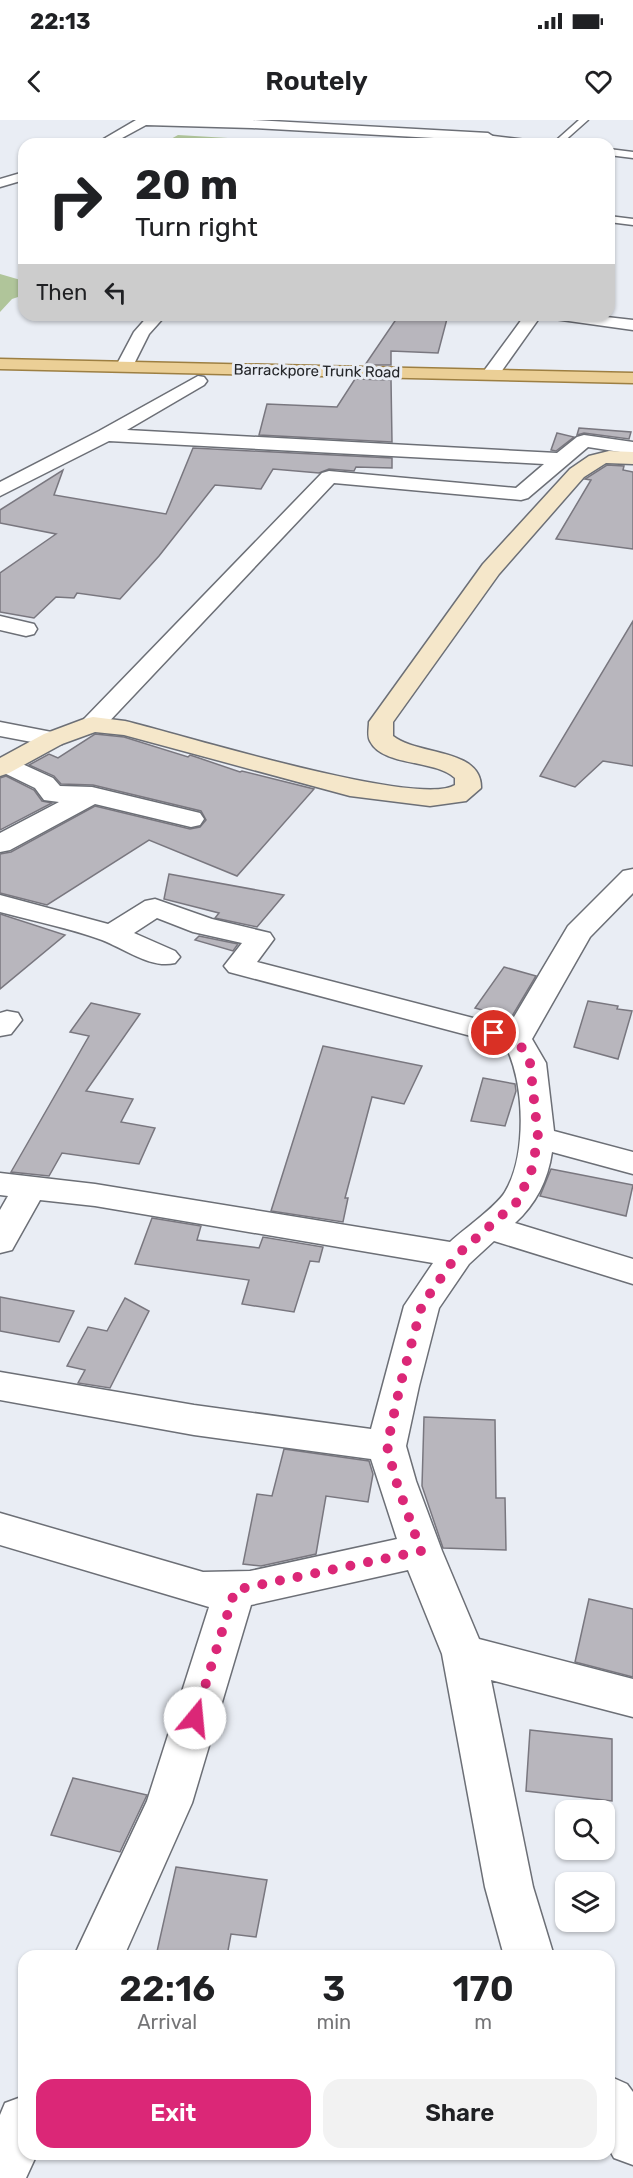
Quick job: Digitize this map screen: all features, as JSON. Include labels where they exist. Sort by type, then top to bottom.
[{"type":"main road","name":"Barrackpore Trunk Road","points":[[0,364],[633,378]]},
{"type":"main road","name":"Barrackpore Trunk Road","points":[[0,377],[633,390]]},
{"type":"street","points":[[112,138],[144,120],[436,133],[466,138]]},
{"type":"street","points":[[430,138],[436,133],[444,120]]},
{"type":"street","points":[[232,137],[252,124]]},
{"type":"street","points":[[487,138],[501,126]]},
{"type":"street","points":[[125,366],[142,332],[152,321]]},
{"type":"street","points":[[490,375],[529,321]]},
{"type":"street","points":[[598,321],[633,325]]},
{"type":"street","points":[[0,490],[106,435],[198,381]]},
{"type":"street","points":[[106,435],[561,459]]},
{"type":"street","points":[[4,767],[54,739],[93,724],[329,477],[520,494],[584,441],[633,448]]},
{"type":"street","points":[[93,724],[125,728],[350,788],[430,798],[457,795],[468,788],[470,781],[467,774],[457,766],[396,750],[381,739],[381,722],[491,569],[577,474],[592,461],[607,457],[633,458]]},
{"type":"street","points":[[0,623],[26,629]]},
{"type":"street","points":[[0,729],[54,739]]},
{"type":"street","points":[[4,767],[44,783],[53,794],[92,795],[191,819]]},
{"type":"street","points":[[0,844],[92,795]]},
{"type":"street","points":[[517,1039],[578,932],[633,877]]},
{"type":"street","points":[[0,903],[112,934],[165,957]]},
{"type":"street","points":[[112,934],[154,907],[203,926],[260,939],[239,966],[517,1039],[530,1063],[538,1137],[532,1169],[518,1201],[457,1255],[422,1305],[400,1386],[387,1446],[396,1481],[421,1551],[464,1654],[509,1887],[526,1950]]},
{"type":"street","points":[[538,1137],[633,1163]]},
{"type":"street","points":[[0,1241],[15,1186],[107,1197],[457,1255]]},
{"type":"street","points":[[488,1227],[633,1272]]},
{"type":"street","points":[[0,1386],[194,1420],[387,1446]]},
{"type":"street","points":[[0,1529],[203,1589],[235,1590],[421,1551]]},
{"type":"street","points":[[102,1950],[169,1803],[235,1590]]},
{"type":"street","points":[[464,1654],[633,1698]]},
{"type":"street","points":[[615,2111],[633,2139]]},
{"type":"street","points":[[0,2175],[18,2135]]},
{"type":"lane","points":[[563,138],[584,120]]},
{"type":"lane","points":[[615,153],[633,155]]},
{"type":"lane","points":[[615,220],[633,222]]},
{"type":"green space","points":[[178,135],[228,138],[173,138]]},
{"type":"green space","points":[[0,274],[18,279],[18,297],[12,299],[0,312]]},
{"type":"building","points":[[395,321],[446,321],[438,353],[391,351],[391,365],[365,365]]},
{"type":"building","points":[[355,379],[391,380],[392,442],[259,435],[267,404],[337,407]]},
{"type":"building","points":[[579,428],[631,432],[629,439],[584,433],[577,435]]},
{"type":"building","points":[[557,433],[574,437],[556,451],[551,450]]},
{"type":"building","points":[[193,448],[392,458],[392,468],[356,467],[354,471],[329,469],[319,473],[273,469],[261,489],[215,485],[159,556],[120,599],[77,593],[74,598],[56,597],[34,618],[0,612],[0,573],[56,534],[0,523],[0,510],[63,470],[54,495],[166,514]]},
{"type":"building","points":[[607,465],[624,466],[623,470],[633,472],[633,549],[556,539],[591,480],[585,479]]},
{"type":"building","points":[[633,621],[633,766],[603,761],[575,787],[540,776]]},
{"type":"building","points":[[95,734],[124,737],[188,757],[190,755],[240,772],[314,789],[237,876],[149,840],[47,905],[0,893],[0,854],[11,852],[95,806],[190,829],[200,827],[206,820],[201,811],[93,785],[61,784],[54,776],[29,765],[49,754],[58,758]]},
{"type":"building","points":[[6,776],[34,790],[42,801],[52,803],[0,830],[0,778]]},
{"type":"building","points":[[169,874],[284,895],[257,927],[215,918],[219,913],[164,899]]},
{"type":"building","points":[[0,914],[65,935],[0,989]]},
{"type":"building","points":[[199,936],[238,944],[233,951],[195,940]]},
{"type":"building","points":[[504,967],[536,976],[511,1018],[475,1008]]},
{"type":"building","points":[[588,1001],[632,1011],[618,1059],[574,1047]]},
{"type":"building","points":[[91,1003],[140,1014],[86,1091],[133,1099],[121,1122],[155,1128],[139,1164],[62,1153],[49,1176],[11,1172],[89,1036],[70,1032]]},
{"type":"building","points":[[323,1046],[422,1066],[404,1104],[372,1097],[345,1198],[348,1198],[343,1222],[271,1211]]},
{"type":"building","points":[[483,1078],[515,1084],[516,1091],[505,1126],[471,1121]]},
{"type":"building","points":[[551,1169],[633,1185],[626,1216],[540,1196]]},
{"type":"building","points":[[152,1218],[201,1226],[197,1240],[259,1248],[263,1237],[323,1247],[319,1262],[310,1261],[294,1312],[242,1304],[249,1280],[135,1264]]},
{"type":"building","points":[[0,1297],[74,1311],[59,1342],[0,1331]]},
{"type":"building","points":[[125,1298],[149,1311],[110,1388],[78,1383],[85,1370],[67,1366],[88,1327],[107,1331]]},
{"type":"building","points":[[424,1417],[495,1420],[496,1498],[505,1498],[506,1550],[443,1548],[422,1486]]},
{"type":"building","points":[[284,1449],[369,1461],[373,1474],[368,1502],[326,1496],[316,1554],[261,1566],[243,1564],[257,1494],[272,1496]]},
{"type":"building","points":[[589,1599],[633,1609],[633,1677],[575,1662]]},
{"type":"building","points":[[530,1730],[612,1739],[612,1800],[526,1791]]},
{"type":"building","points":[[73,1778],[147,1795],[120,1852],[51,1835]]},
{"type":"building","points":[[176,1867],[267,1880],[256,1937],[231,1934],[228,1950],[157,1950]]},
{"type":"route","points":[[195,1718],[235,1590],[421,1551],[396,1481],[387,1446],[400,1386],[422,1305],[457,1255],[518,1201],[532,1169],[538,1137],[530,1063],[517,1039],[494,1033]]}]
